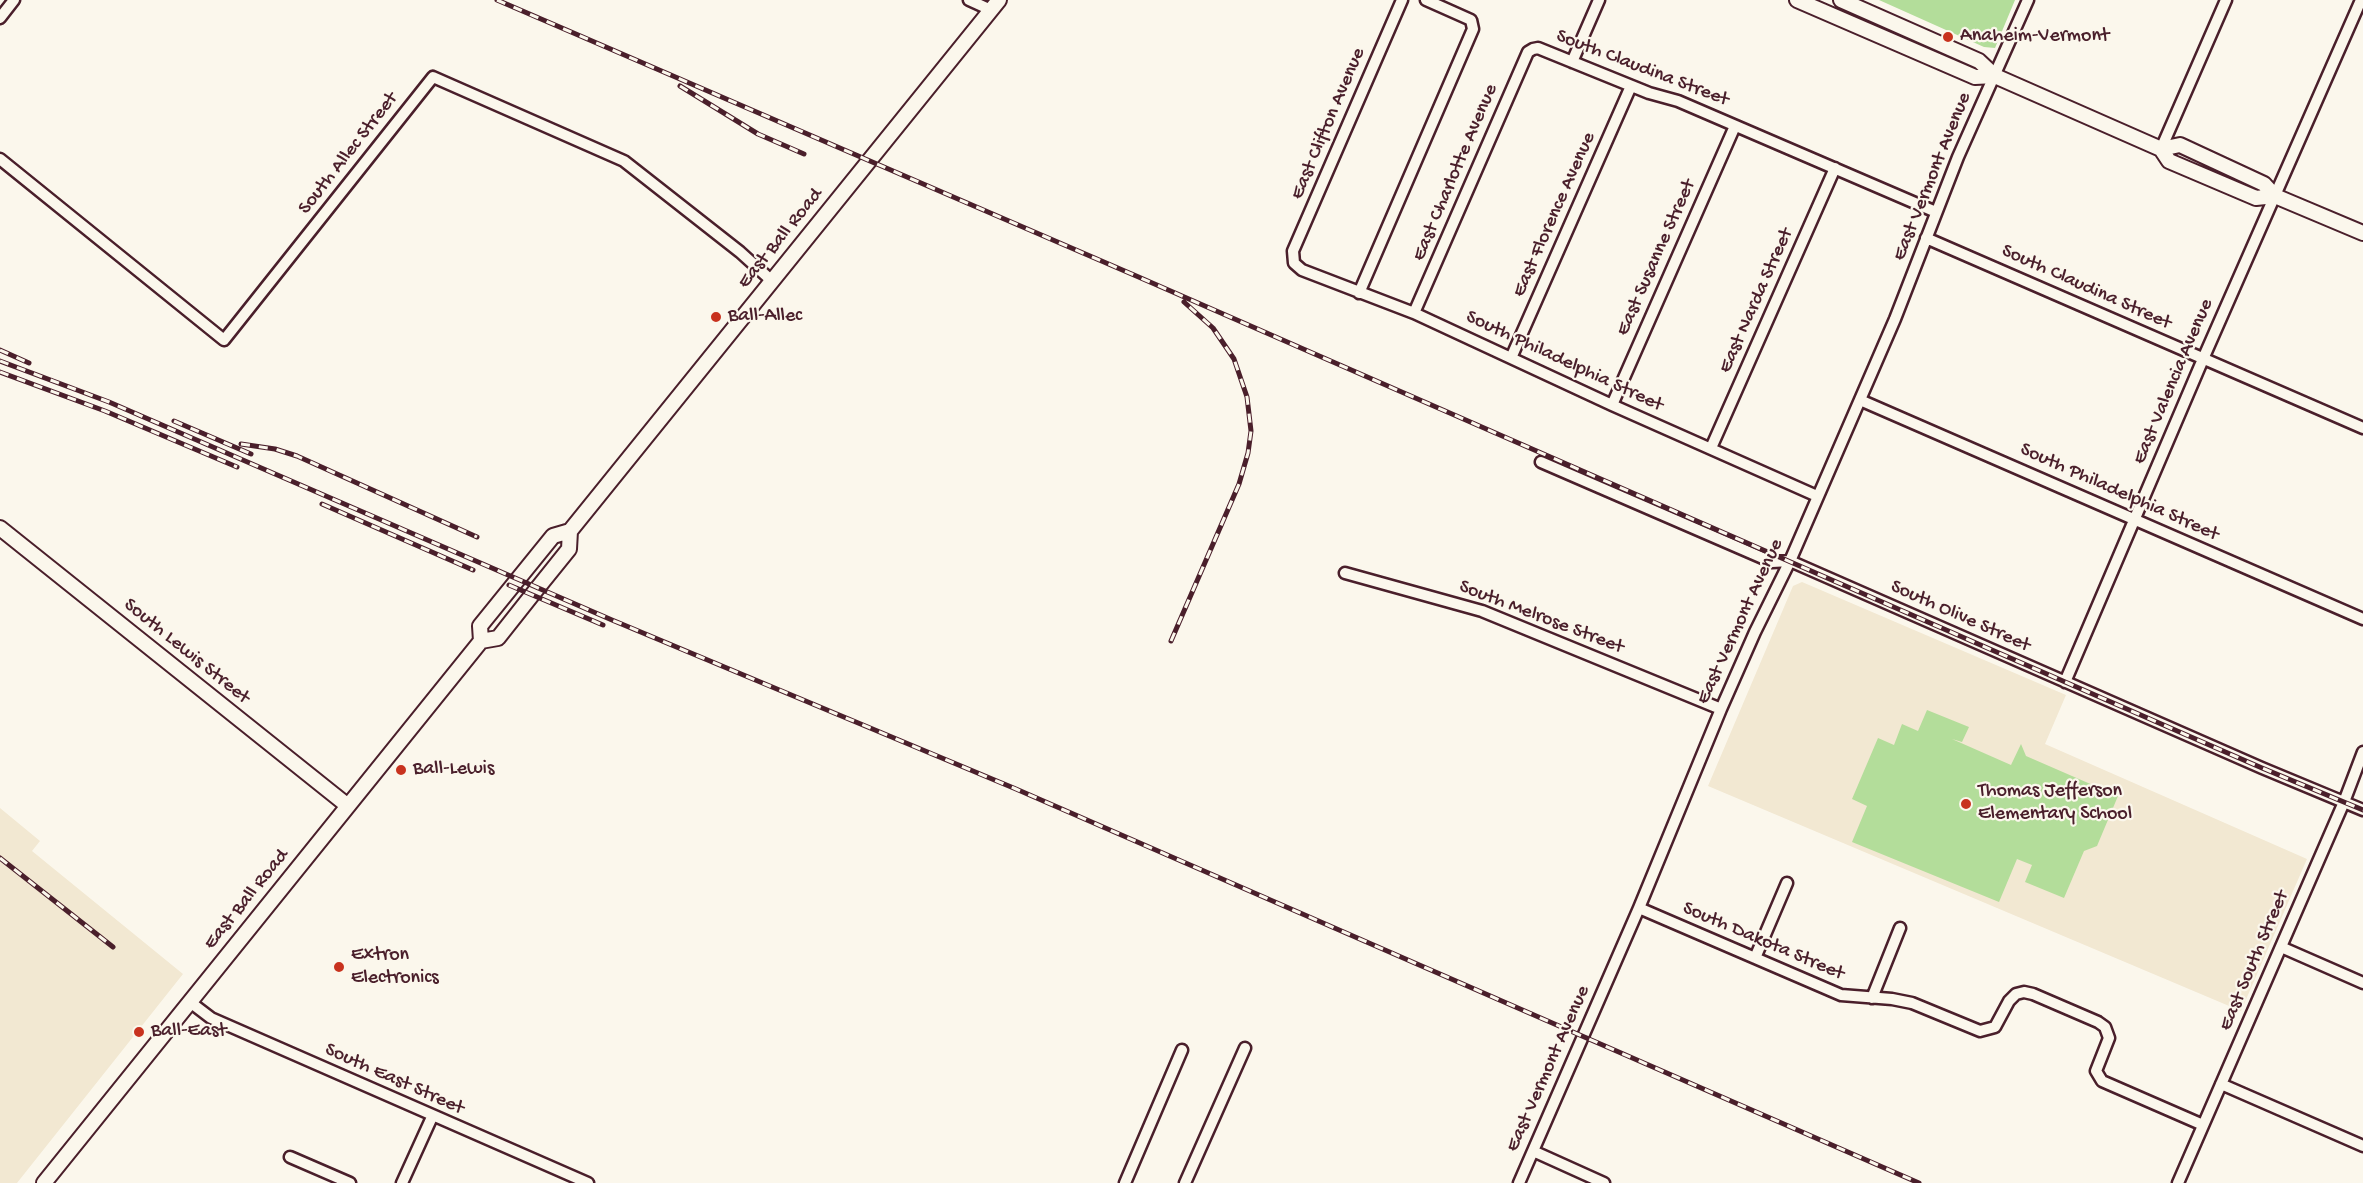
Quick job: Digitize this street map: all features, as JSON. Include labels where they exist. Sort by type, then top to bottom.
[{"type":"main road","points":[[1797,0],[1975,77],[1995,76]]},
{"type":"main road","points":[[1841,0],[1979,61],[1995,76],[2161,149],[2180,145],[2264,183],[2275,196],[2363,233]]},
{"type":"main road","name":"East Ball Road","points":[[481,641],[480,626],[546,544],[553,536],[570,531],[995,5]]},
{"type":"main road","name":"South Lewis Street","points":[[0,528],[348,806]]},
{"type":"main road","name":"East Ball Road","points":[[44,1183],[481,641],[498,638],[507,627],[569,549],[570,531]]},
{"type":"street","points":[[0,18],[14,0]]},
{"type":"street","points":[[969,0],[995,5]]},
{"type":"street","name":"East Clifton Avenue","points":[[1294,264],[1293,251],[1402,0]]},
{"type":"street","points":[[1359,293],[1473,29],[1471,20],[1426,0]]},
{"type":"street","points":[[1572,62],[1599,0]]},
{"type":"street","name":"East Vermont Avenue","points":[[1519,1183],[1639,908],[1721,709],[1790,561],[1895,319],[1936,212],[2028,0]]},
{"type":"street","points":[[2161,149],[2226,0]]},
{"type":"street","name":"East Valencia Avenue","points":[[2066,682],[2361,0]]},
{"type":"street","name":"South Claudina Street","points":[[1533,48],[1538,48],[1631,86],[1678,101],[1936,212]]},
{"type":"street","name":"East Charlotte Avenue","points":[[1414,313],[1528,52],[1533,48]]},
{"type":"street","name":"South Allec Street","points":[[0,159],[224,340],[433,77],[624,161],[740,252],[772,281]]},
{"type":"street","name":"East Florence Avenue","points":[[1511,358],[1631,86]]},
{"type":"street","name":"East Susanne Street","points":[[1612,405],[1735,126]]},
{"type":"street","name":"East Narda Street","points":[[1711,448],[1835,168]]},
{"type":"street","name":"South Claudina Street","points":[[1926,238],[2363,428]]},
{"type":"street","name":"South Philadelphia Street","points":[[1294,264],[1302,270],[1414,313],[1612,405],[1817,496]]},
{"type":"street","name":"South Philadelphia Street","points":[[1860,400],[2363,619]]},
{"type":"street","name":"South Olive Street","points":[[1541,462],[1772,562],[1790,561],[2363,810]]},
{"type":"street","name":"South Melrose Street","points":[[1345,573],[1482,611],[1721,709]]},
{"type":"street","name":"East South Street","points":[[2178,1183],[2344,802],[2363,752]]},
{"type":"street","points":[[1755,958],[1787,883]]},
{"type":"street","name":"South Dakota Street","points":[[1639,908],[1841,995],[1892,999],[1921,1006],[1980,1031],[1995,1027],[2009,1001],[2016,994],[2024,992],[2033,994],[2105,1027],[2109,1038],[2096,1071],[2102,1081],[2203,1125]]},
{"type":"street","points":[[1872,998],[1900,928]]},
{"type":"street","points":[[2281,947],[2363,983]]},
{"type":"street","name":"South East Street","points":[[190,1002],[210,1018],[432,1117],[588,1183]]},
{"type":"street","points":[[1185,1183],[1245,1048]]},
{"type":"street","points":[[1125,1183],[1182,1050]]},
{"type":"street","points":[[2221,1084],[2363,1146]]},
{"type":"street","points":[[402,1183],[432,1117]]},
{"type":"street","points":[[1533,1151],[1604,1183]]},
{"type":"street","points":[[291,1157],[350,1183]]},
{"type":"shaded area","name":"Thomas Jefferson Elementary School","points":[[1802,582],[2066,695],[2045,744],[2307,859],[2241,1011],[1708,786],[1793,586]]},
{"type":"shaded area","points":[[0,808],[40,841],[32,851],[183,974],[17,1183],[0,1183]]},
{"type":"green space","points":[[1879,0],[2015,0],[1995,48],[1984,47]]},
{"type":"green space","points":[[1927,710],[1969,727],[1962,742],[1952,739],[2011,765],[2021,744],[2026,756],[2118,796],[2097,846],[2084,851],[2064,898],[2025,882],[2032,865],[2017,859],[1999,902],[1852,842],[1867,806],[1852,799],[1878,738],[1894,745],[1902,724],[1918,731]]},
{"type":"railway","points":[[497,0],[2363,810]]},
{"type":"railway","points":[[680,86],[758,134],[804,154]]},
{"type":"railway","points":[[1171,641],[1239,484],[1248,453],[1251,431],[1247,397],[1234,359],[1213,328],[1184,302]]},
{"type":"railway","points":[[0,350],[29,363]]},
{"type":"railway","points":[[0,361],[109,402],[612,620],[1016,789],[1919,1183]]},
{"type":"railway","points":[[0,372],[105,411],[237,467]]},
{"type":"railway","points":[[174,421],[251,454]]},
{"type":"railway","points":[[241,444],[275,449],[297,456],[477,537]]},
{"type":"railway","points":[[322,504],[473,570]]},
{"type":"railway","points":[[509,585],[603,625]]},
{"type":"railway","points":[[0,858],[113,947]]},
{"type":"place","name":"Anaheim-Vermont","points":[[1948,37]]},
{"type":"place","name":"Ball-Allec","points":[[716,317]]},
{"type":"place","name":"Ball-Lewis","points":[[401,770]]},
{"type":"place","name":"Thomas Jefferson Elementary School","points":[[1966,804]]},
{"type":"place","name":"Extron Electronics","points":[[339,967]]},
{"type":"place","name":"Ball-East","points":[[139,1032]]}]
